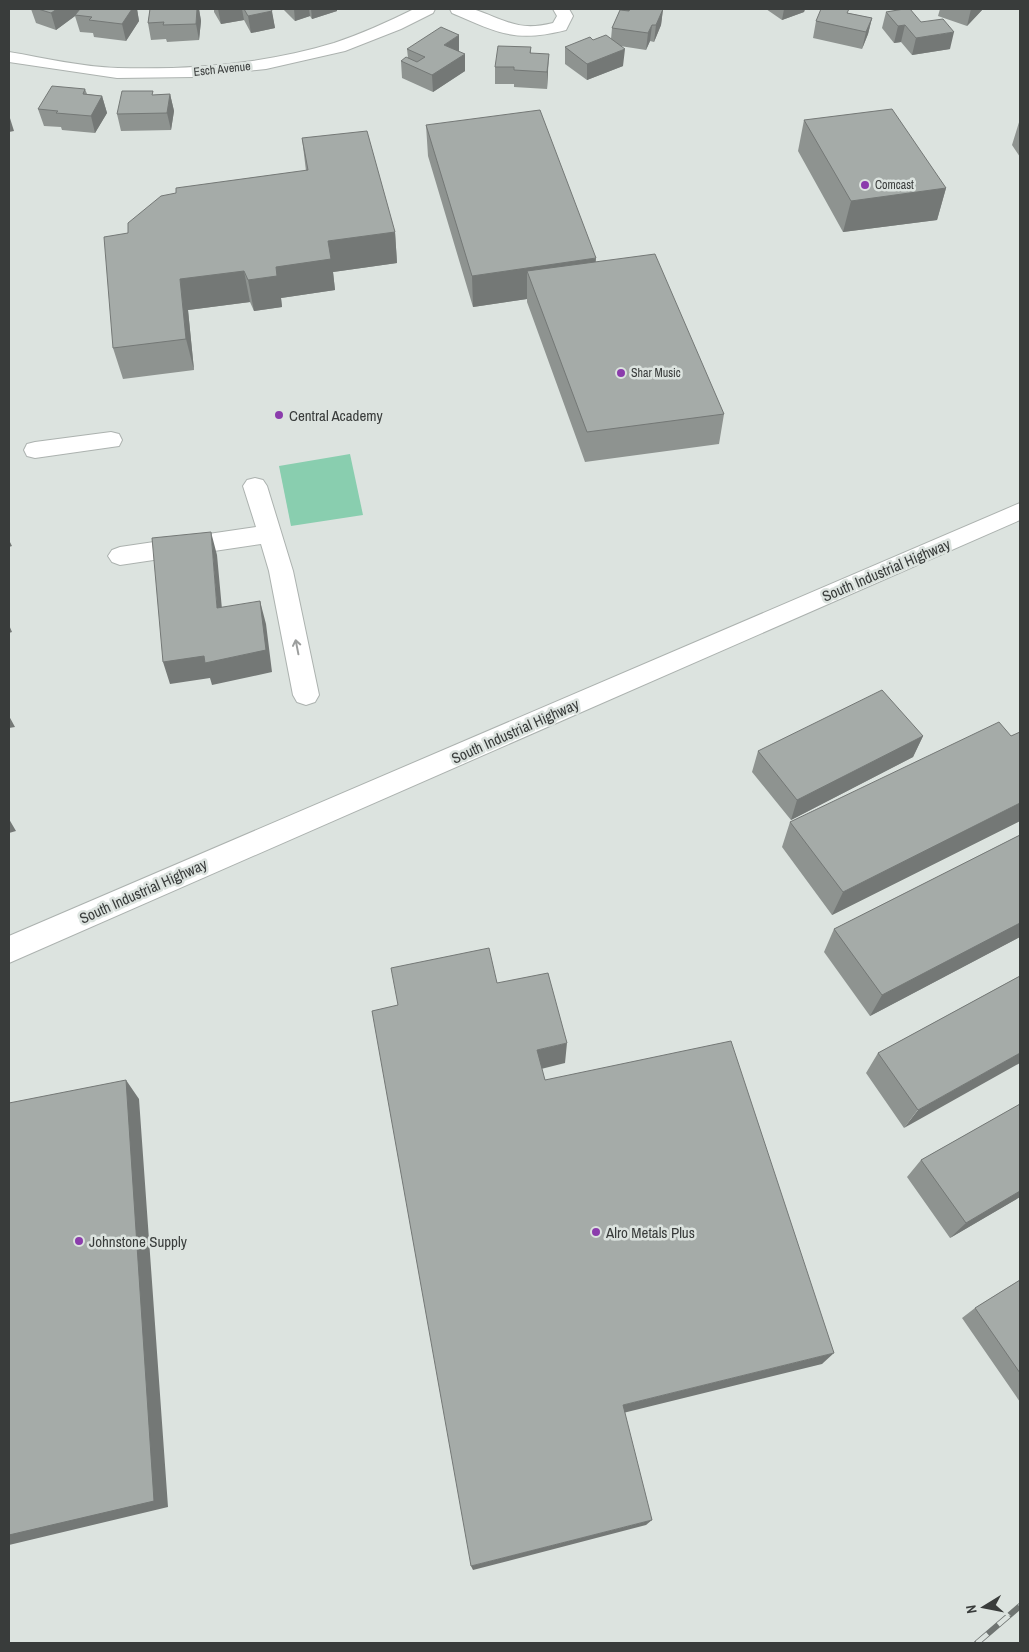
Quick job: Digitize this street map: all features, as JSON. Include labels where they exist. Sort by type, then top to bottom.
[{"type":"street","name":"Esch Avenue","points":[[9,57],[53,66],[117,73],[194,72],[266,64],[324,51],[395,25],[427,9]]},
{"type":"street","points":[[458,9],[507,29],[524,33],[543,31],[560,26],[565,16],[561,9]]},
{"type":"street","points":[[35,450],[111,440]]},
{"type":"street","points":[[255,486],[282,571],[306,695]]},
{"type":"street","name":"South Industrial Highway","points":[[9,950],[1020,511]]},
{"type":"street","points":[[120,556],[269,534]]},
{"type":"green space","points":[[350,454],[363,515],[291,526],[279,466]]},
{"type":"building","points":[[38,9],[57,9],[51,13]]},
{"type":"building","points":[[80,9],[132,9],[122,24],[89,20],[92,17],[75,15]]},
{"type":"building","points":[[150,9],[197,9],[196,24],[163,25],[164,22],[148,23]]},
{"type":"building","points":[[244,9],[271,9],[272,11],[248,16]]},
{"type":"building","points":[[630,9],[663,9],[656,25],[652,25],[648,33],[612,28],[620,10],[629,11]]},
{"type":"building","points":[[821,9],[849,9],[847,13],[872,18],[866,32],[816,21]]},
{"type":"building","points":[[910,9],[921,22],[943,19],[954,32],[916,38],[905,25],[898,26],[886,12]]},
{"type":"building","points":[[441,27],[459,35],[444,45],[465,54],[432,75],[401,61],[406,57],[417,62],[425,57],[407,49]]},
{"type":"building","points":[[606,35],[625,49],[587,64],[565,47],[590,37],[593,40]]},
{"type":"building","points":[[498,46],[531,47],[530,53],[549,54],[547,72],[514,70],[514,67],[495,67]]},
{"type":"building","points":[[52,86],[85,89],[83,94],[102,96],[91,116],[56,113],[58,111],[38,109]]},
{"type":"building","points":[[122,91],[153,91],[152,95],[170,94],[167,113],[117,114]]},
{"type":"building","points":[[892,109],[946,188],[851,201],[804,120]]},
{"type":"building","points":[[540,110],[596,258],[472,276],[426,125]]},
{"type":"building","points":[[367,131],[395,232],[328,241],[331,259],[276,267],[277,276],[248,280],[244,271],[180,279],[186,339],[113,348],[104,237],[128,233],[128,223],[161,196],[176,193],[176,188],[308,170],[302,138]]},
{"type":"building","name":"Shar Music","points":[[655,254],[724,414],[587,432],[527,271]]},
{"type":"building","points":[[211,532],[217,608],[260,601],[266,650],[205,663],[204,656],[163,662],[152,538]]},
{"type":"building","points":[[882,690],[923,736],[797,800],[758,751]]},
{"type":"building","points":[[999,722],[1011,736],[1020,732],[1020,803],[843,892],[790,822]]},
{"type":"building","points":[[1020,835],[1020,923],[882,995],[834,929]]},
{"type":"building","name":"Alro Metals Plus","points":[[489,948],[497,983],[548,973],[567,1043],[537,1050],[545,1080],[731,1041],[834,1353],[623,1405],[652,1520],[471,1566],[372,1011],[398,1005],[391,968]]},
{"type":"building","points":[[1020,976],[1020,1053],[918,1110],[878,1053]]},
{"type":"building","name":"Johnstone Supply","points":[[126,1080],[154,1501],[9,1535],[9,1103]]},
{"type":"building","points":[[1020,1104],[1020,1191],[966,1223],[921,1160]]},
{"type":"building","points":[[1020,1280],[1020,1373],[975,1308]]},
{"type":"railway","points":[[977,1643],[1020,1606]]},
{"type":"place","name":"Comcast","points":[[865,185]]},
{"type":"place","name":"Shar Music","points":[[621,373]]},
{"type":"place","name":"Central Academy","points":[[279,415]]},
{"type":"place","name":"Alro Metals Plus","points":[[596,1232]]},
{"type":"place","name":"Johnstone Supply","points":[[79,1241]]}]
